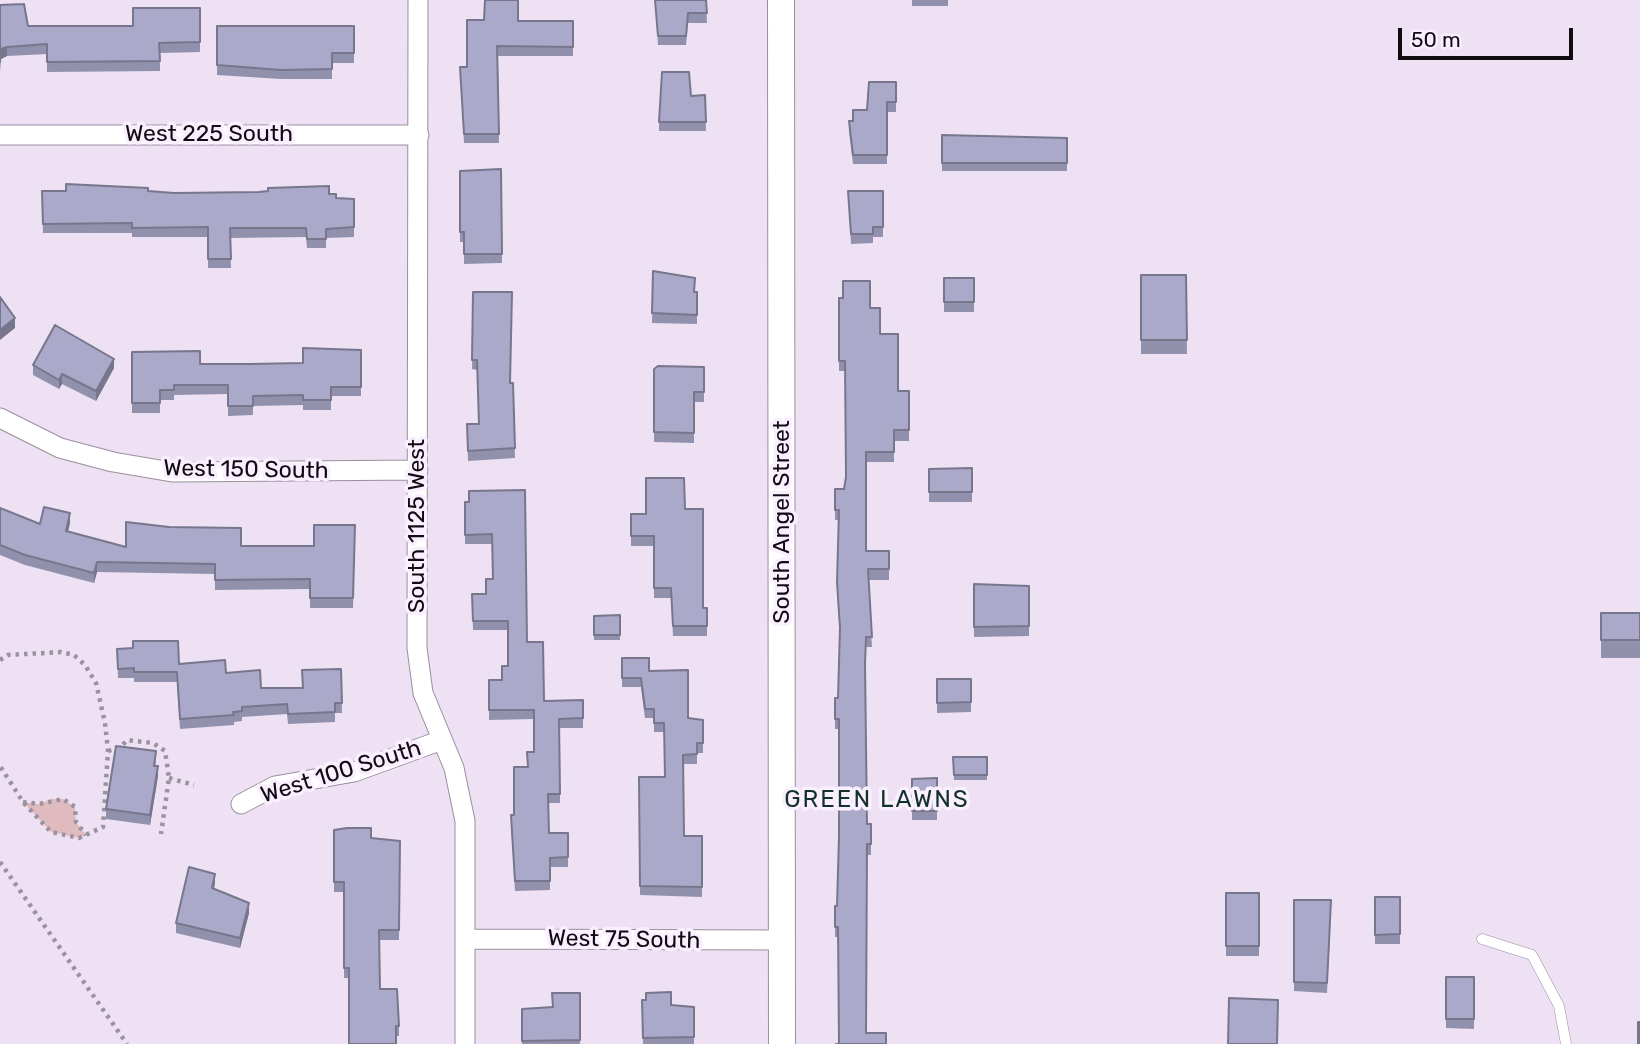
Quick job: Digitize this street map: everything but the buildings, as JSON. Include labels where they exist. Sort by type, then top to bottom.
[{"type":"main road","name":"South Angel Street","points":[[780,0],[782,1044]]},
{"type":"street","name":"South 1125 West","points":[[418,0],[417,648],[423,693],[454,768],[465,821],[465,1044]]},
{"type":"street","name":"West 225 South","points":[[0,135],[419,135]]},
{"type":"street","name":"West 150 South","points":[[0,418],[60,448],[113,463],[172,472],[418,470]]},
{"type":"street","name":"West 100 South","points":[[241,804],[275,786],[354,772],[442,740]]},
{"type":"street","name":"West 75 South","points":[[465,939],[783,940]]},
{"type":"lane","points":[[1482,939],[1532,954],[1559,1006],[1566,1044]]},
{"type":"path","points":[[0,660],[8,655],[61,652],[74,655],[96,683],[108,751],[103,827],[79,838],[51,832],[23,802],[0,766]]},
{"type":"path","points":[[108,751],[120,748],[127,740],[153,743],[165,751],[169,778],[161,834]]},
{"type":"path","points":[[169,778],[194,785]]},
{"type":"path","points":[[23,802],[39,804],[64,799],[75,807],[76,822],[86,835]]},
{"type":"path","points":[[0,862],[127,1044]]},
{"type":"shaded area","points":[[52,799],[63,799],[75,807],[76,822],[86,835],[79,838],[51,832],[23,802],[39,804]]},
{"type":"district","name":"GREEN LAWNS","points":[[877,800]]}]
